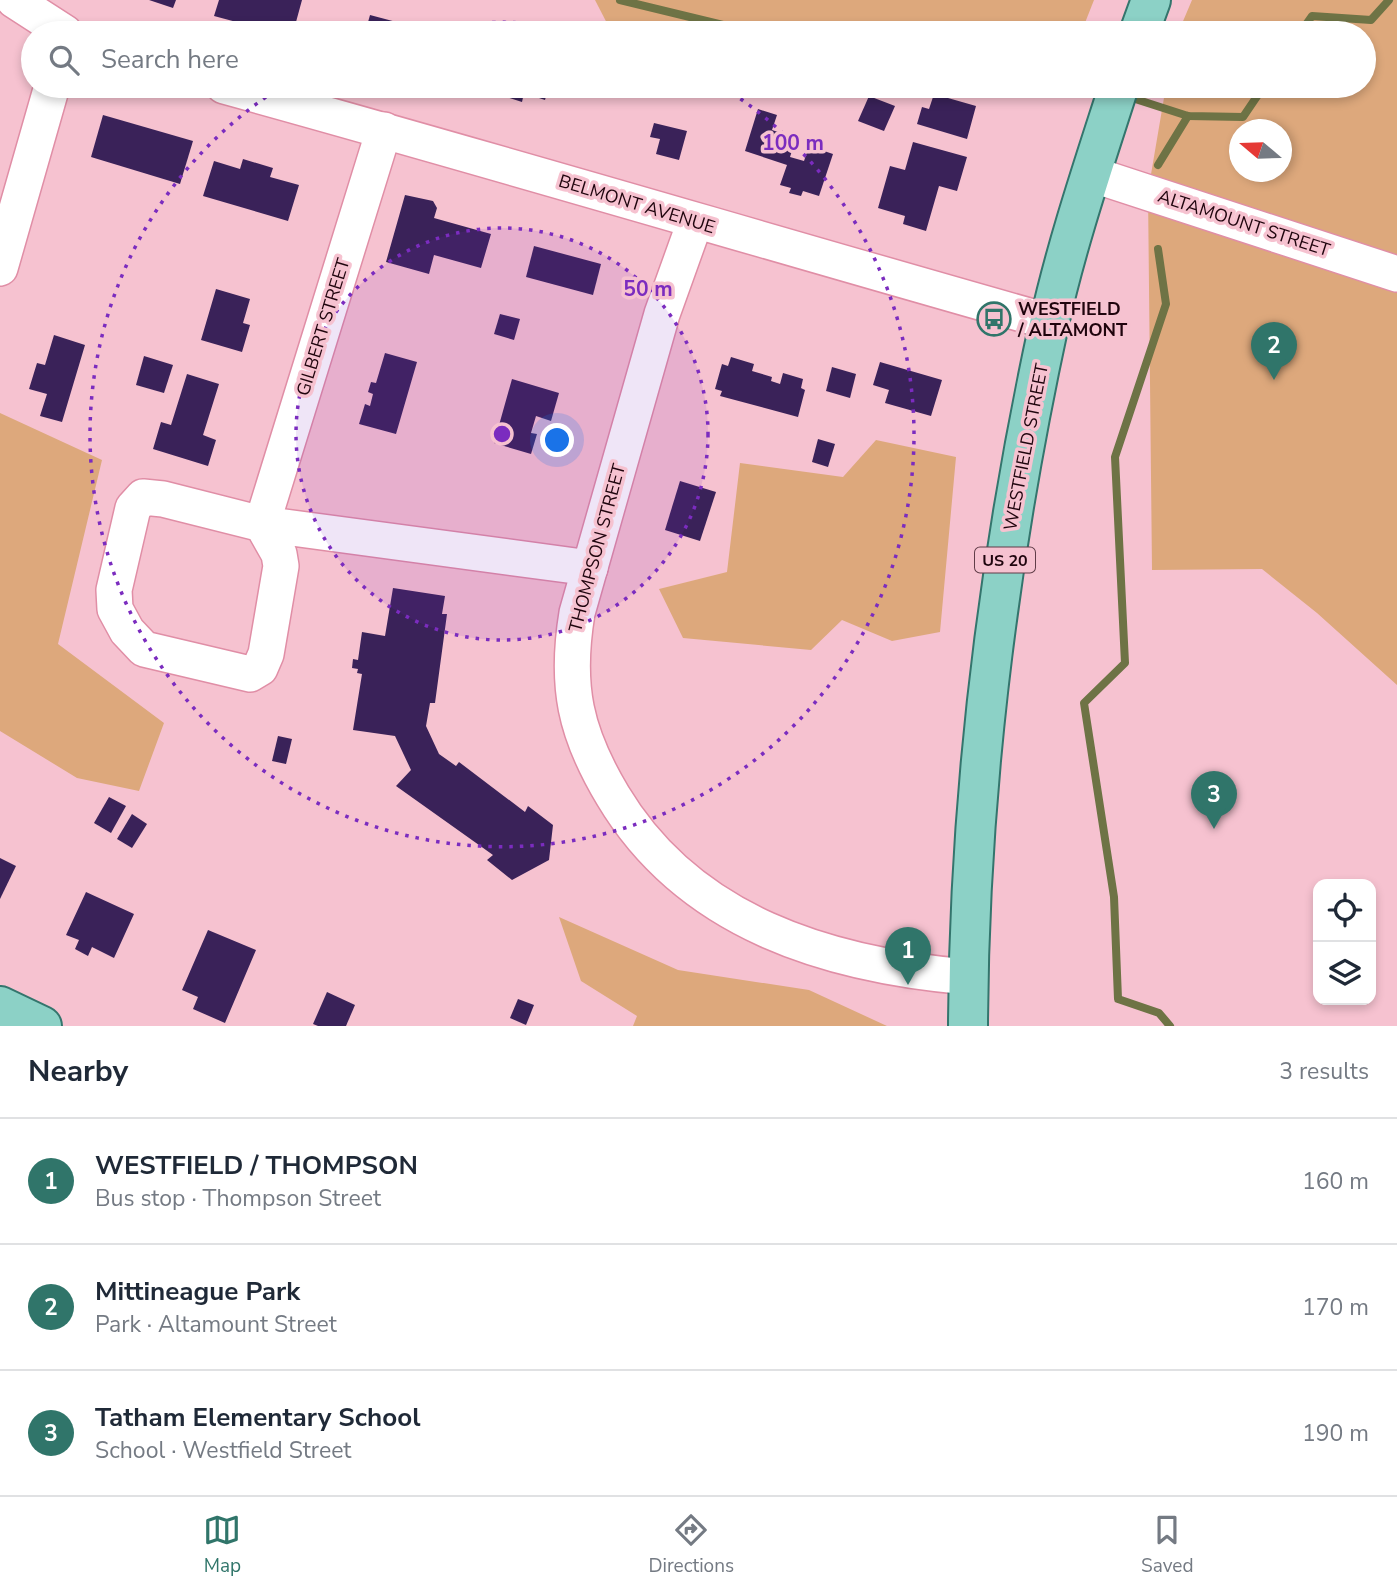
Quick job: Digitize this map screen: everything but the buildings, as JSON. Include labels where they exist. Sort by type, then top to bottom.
[{"type":"main road","points":[[1143,21],[1151,0]]},
{"type":"main road","name":"WESTFIELD STREET","points":[[968,1026],[973,846],[991,662],[1006,548],[1050,322],[1115,98]]},
{"type":"main road","points":[[0,1006],[43,1026]]},
{"type":"street","points":[[14,0],[46,21]]},
{"type":"street","points":[[0,268],[49,98]]},
{"type":"street","name":"BELMONT AVENUE","points":[[268,98],[1050,322]]},
{"type":"street","name":"GILBERT STREET","points":[[262,524],[384,130]]},
{"type":"street","name":"ALTAMOUNT STREET","points":[[1091,174],[1397,274]]},
{"type":"street","name":"THOMPSON STREET","points":[[695,222],[658,326],[577,613],[572,643],[571,686],[586,743],[606,785],[628,820],[651,849],[704,896],[746,920],[791,940],[849,959],[968,977]]},
{"type":"street","points":[[262,524],[279,554],[281,566],[266,653],[260,668],[250,674],[145,649],[127,631],[115,608],[114,590],[133,508],[143,497],[163,499],[262,524],[590,569]]},
{"type":"shaded area","points":[[595,0],[1094,0],[1086,21],[606,21]]},
{"type":"shaded area","points":[[1192,0],[1397,0],[1397,685],[1317,613],[1262,569],[1152,570],[1148,192],[1164,98],[1376,98],[1376,21],[1183,21]]},
{"type":"shaded area","points":[[0,413],[102,460],[58,644],[164,723],[139,791],[77,778],[0,731]]},
{"type":"shaded area","points":[[876,440],[956,457],[940,632],[892,641],[842,620],[811,650],[683,638],[659,589],[727,572],[740,463],[843,477]]},
{"type":"shaded area","points":[[559,917],[678,970],[809,990],[887,1026],[633,1026],[637,1016],[581,981]]},
{"type":"waterway","points":[[620,0],[707,21]]},
{"type":"waterway","points":[[1308,21],[1312,16],[1371,20],[1389,0]]},
{"type":"waterway","points":[[1132,98],[1188,116],[1243,117],[1256,98]]},
{"type":"waterway","points":[[1158,165],[1188,116]]},
{"type":"waterway","points":[[1158,249],[1166,304],[1115,457],[1125,663],[1084,703],[1114,897],[1118,999],[1159,1013],[1170,1026]]},
{"type":"place","name":"WESTFIELD / ALTAMONT","points":[[994,319]]},
{"type":"place","name":"Mittineague Park","points":[[1274,380]]},
{"type":"place","name":"Tatham Elementary School","points":[[1214,829]]},
{"type":"place","name":"WESTFIELD / THOMPSON","points":[[908,985]]}]
